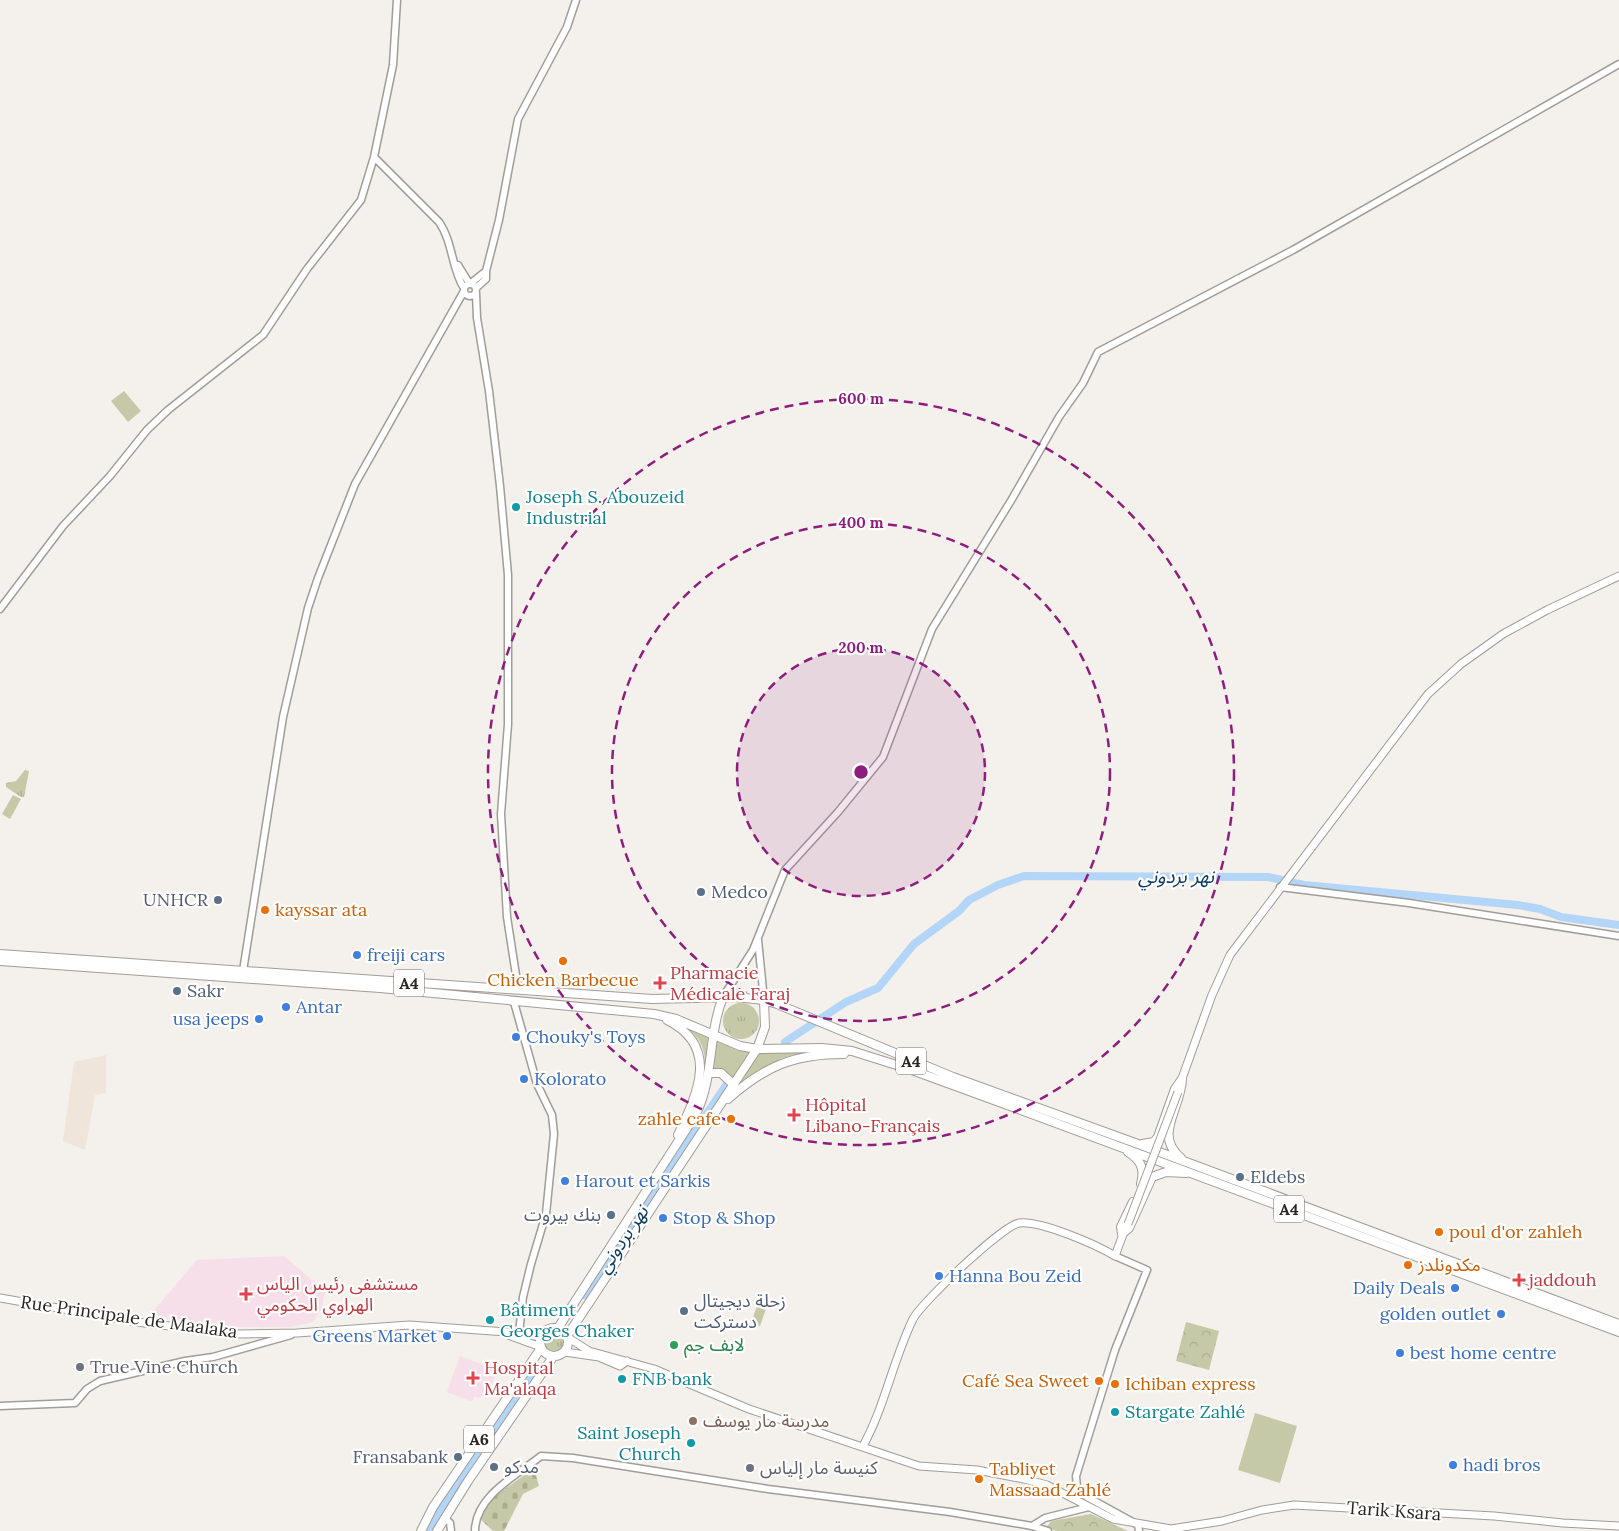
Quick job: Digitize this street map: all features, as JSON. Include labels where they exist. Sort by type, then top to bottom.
[{"type":"highway","name":"A4","points":[[0,954],[518,988],[652,999],[724,997],[764,1000],[953,1078],[1184,1161],[1277,1201],[1619,1332]]},
{"type":"highway","name":"A4","points":[[0,961],[380,988],[646,1014],[676,1019],[740,1046],[757,1049],[822,1048],[857,1053],[909,1069],[1194,1174],[1277,1201],[1619,1324]]},
{"type":"highway","points":[[502,988],[502,1001]]},
{"type":"highway","points":[[529,1002],[531,989]]},
{"type":"highway","points":[[558,1328],[563,1317],[672,1152],[700,1106],[708,1072],[717,1014],[724,997]]},
{"type":"highway","points":[[567,1336],[757,1049],[765,1027],[764,1000]]},
{"type":"highway","points":[[646,1014],[666,1019],[686,1032],[696,1043],[700,1056],[700,1070],[696,1090],[672,1152]]},
{"type":"highway","points":[[717,1112],[746,1084],[776,1065],[801,1057],[857,1053]]},
{"type":"highway","points":[[708,1072],[720,1073],[734,1085]]},
{"type":"highway","points":[[1138,1144],[1151,1144],[1156,1140],[1175,1088],[1182,1079]]},
{"type":"highway","points":[[1182,1079],[1182,1091],[1167,1139],[1172,1150],[1184,1161]]},
{"type":"highway","points":[[1116,1145],[1136,1157],[1143,1171],[1138,1192],[1121,1227],[1122,1234]]},
{"type":"highway","points":[[1122,1234],[1129,1228],[1154,1175],[1166,1172],[1194,1174]]},
{"type":"highway","points":[[563,1317],[566,1323],[574,1324]]},
{"type":"highway","points":[[558,1328],[567,1336],[569,1343],[565,1352],[551,1360],[539,1350],[541,1337],[548,1330],[558,1328]]},
{"type":"highway","name":"A6","points":[[421,1531],[433,1507],[539,1350]]},
{"type":"highway","name":"A6","points":[[437,1531],[551,1360]]},
{"type":"main road","points":[[863,1446],[874,1426],[907,1334],[922,1306],[1008,1228],[1018,1223],[1036,1225],[1096,1244],[1115,1256],[1178,1092],[1212,995],[1230,955],[1405,722],[1446,677],[1503,634],[1547,610],[1619,576]]},
{"type":"main road","name":"Rue Principale de Maalaka","points":[[0,1298],[78,1313],[187,1329],[239,1334],[297,1333],[409,1326],[498,1331],[541,1337]]},
{"type":"main road","name":"Rue Principale de Maalaka","points":[[498,1331],[539,1350]]},
{"type":"main road","points":[[567,1336],[582,1348]]},
{"type":"main road","points":[[575,1354],[575,1348],[582,1348],[627,1362]]},
{"type":"main road","points":[[565,1352],[599,1357],[620,1366],[627,1362]]},
{"type":"main road","name":"Tarik Ksara","points":[[627,1362],[654,1369],[757,1412],[919,1466],[977,1470],[1047,1485],[1114,1519],[1139,1528],[1169,1530],[1294,1505],[1494,1516],[1619,1526]]},
{"type":"street","points":[[0,609],[63,526],[110,476],[148,430],[168,410],[263,335],[307,269],[360,200],[374,157],[393,65],[397,0]]},
{"type":"street","points":[[244,971],[283,718],[310,600],[355,484],[454,309],[469,290],[486,278],[486,271],[500,220],[518,119],[566,27],[576,0]]},
{"type":"street","points":[[724,997],[744,966],[758,938],[785,870],[838,812],[883,756],[932,629],[1012,499],[1059,417],[1083,384],[1098,352],[1293,250],[1619,64]]},
{"type":"street","points":[[374,157],[435,216],[444,230],[469,290],[477,318],[489,391],[508,575],[508,724],[501,814],[507,917],[518,988]]},
{"type":"street","points":[[1282,885],[1619,936]]},
{"type":"street","points":[[758,938],[764,1000]]},
{"type":"street","points":[[514,1002],[537,1084],[552,1115],[554,1134],[546,1214],[530,1264],[521,1309],[519,1333]]},
{"type":"street","points":[[1115,1256],[1147,1270],[1115,1350],[1076,1476],[1077,1488],[1087,1497],[1139,1528]]},
{"type":"street","points":[[0,1406],[75,1403],[87,1389],[100,1381],[185,1361],[213,1357],[297,1333]]},
{"type":"street","points":[[475,1531],[477,1515],[487,1500],[541,1456],[573,1458],[768,1489],[950,1512],[1032,1526],[1048,1531]]},
{"type":"street","points":[[1032,1526],[1045,1518],[1089,1507]]},
{"type":"street","points":[[445,1518],[450,1523],[451,1531]]},
{"type":"shaded area","points":[[106,1055],[106,1093],[95,1095],[85,1150],[63,1141],[74,1062]]},
{"type":"shaded area","name":"مستشفى رئيس الياس الهراوي الحكومي","points":[[284,1256],[325,1291],[322,1308],[313,1322],[290,1327],[206,1326],[150,1315],[197,1260]]},
{"type":"shaded area","name":"Hospital Ma'alaqa","points":[[460,1356],[498,1370],[491,1386],[480,1398],[474,1397],[472,1402],[447,1392]]},
{"type":"green space","points":[[124,391],[141,411],[128,422],[111,401]]},
{"type":"green space","points":[[25,770],[29,771],[24,797],[21,797],[6,787],[6,783],[16,781]]},
{"type":"green space","points":[[13,795],[21,799],[10,819],[2,814]]},
{"type":"green space","points":[[741,1003],[748,1004],[754,1008],[758,1014],[758,1028],[754,1034],[748,1038],[741,1039],[734,1038],[728,1034],[724,1028],[723,1021],[724,1014],[728,1008],[734,1004]]},
{"type":"green space","points":[[681,1022],[708,1037],[703,1081],[697,1102],[687,1123],[699,1092],[705,1059],[703,1048],[698,1039]]},
{"type":"green space","points":[[716,1041],[737,1050],[752,1052],[734,1078],[721,1068],[711,1068]]},
{"type":"green space","points":[[823,1049],[782,1058],[736,1087],[760,1053]]},
{"type":"green space","points":[[757,1306],[766,1309],[760,1326],[751,1323]]},
{"type":"green space","points":[[1186,1322],[1219,1331],[1209,1370],[1176,1361]]},
{"type":"green space","points":[[554,1331],[561,1334],[564,1341],[561,1348],[554,1351],[547,1348],[544,1341],[547,1334]]},
{"type":"green space","points":[[1255,1413],[1297,1426],[1280,1483],[1238,1470]]},
{"type":"green space","points":[[534,1468],[539,1486],[523,1494],[504,1531],[493,1531],[479,1518],[488,1501]]},
{"type":"green space","points":[[1091,1514],[1128,1531],[1057,1531],[1046,1528],[1051,1521]]},
{"type":"waterway","name":"نهر بردوني","points":[[785,1042],[846,1002],[878,988],[914,944],[959,911],[969,900],[998,885],[1024,876],[1268,877],[1304,885],[1518,905],[1540,909],[1561,917],[1619,925]]},
{"type":"waterway","name":"نهر بردوني","points":[[584,1295],[727,1084]]},
{"type":"waterway","name":"نهر بردوني","points":[[427,1531],[536,1368]]},
{"type":"place","name":"Joseph S. Abouzeid Industrial","points":[[516,507]]},
{"type":"place","name":"Medco","points":[[701,892]]},
{"type":"place","name":"UNHCR","points":[[218,900]]},
{"type":"place","name":"kayssar ata","points":[[265,910]]},
{"type":"place","name":"freiji cars","points":[[357,955]]},
{"type":"place","name":"Chicken Barbecue","points":[[563,961]]},
{"type":"place","name":"Pharmacie Médicale Faraj","points":[[660,983]]},
{"type":"place","name":"Sakr","points":[[177,991]]},
{"type":"place","name":"Antar","points":[[286,1007]]},
{"type":"place","name":"usa jeeps","points":[[259,1019]]},
{"type":"place","name":"Chouky's Toys","points":[[516,1037]]},
{"type":"place","name":"Kolorato","points":[[524,1079]]},
{"type":"place","name":"Hôpital Libano-Français","points":[[794,1115]]},
{"type":"place","name":"zahle cafe","points":[[731,1119]]},
{"type":"place","name":"Eldebs","points":[[1240,1177]]},
{"type":"place","name":"Harout et Sarkis","points":[[565,1181]]},
{"type":"place","name":"بنك بيروت","points":[[611,1215]]},
{"type":"place","name":"Stop & Shop","points":[[663,1218]]},
{"type":"place","name":"poul d'or zahleh","points":[[1439,1232]]},
{"type":"place","name":"مكدونلدز","points":[[1408,1265]]},
{"type":"place","name":"Hanna Bou Zeid","points":[[939,1276]]},
{"type":"place","name":"jaddouh","points":[[1519,1280]]},
{"type":"place","name":"Daily Deals","points":[[1455,1288]]},
{"type":"place","name":"مستشفى رئيس الياس الهراوي الحكومي","points":[[246,1294]]},
{"type":"place","name":"زحلة ديجيتال دستركت","points":[[684,1311]]},
{"type":"place","name":"golden outlet","points":[[1501,1314]]},
{"type":"place","name":"Bâtiment Georges Chaker","points":[[490,1320]]},
{"type":"place","name":"Greens Market","points":[[447,1336]]},
{"type":"place","name":"لابف جم","points":[[674,1345]]},
{"type":"place","name":"best home centre","points":[[1400,1353]]},
{"type":"place","name":"True Vine Church","points":[[80,1367]]},
{"type":"place","name":"Hospital Ma'alaqa","points":[[473,1378]]},
{"type":"place","name":"FNB bank","points":[[622,1379]]},
{"type":"place","name":"Café Sea Sweet","points":[[1099,1381]]},
{"type":"place","name":"Ichiban express","points":[[1115,1384]]},
{"type":"place","name":"Stargate Zahlé","points":[[1115,1412]]},
{"type":"place","name":"مدرسة مار يوسف","points":[[693,1421]]},
{"type":"place","name":"Saint Joseph Church","points":[[691,1443]]},
{"type":"place","name":"Fransabank","points":[[458,1457]]},
{"type":"place","name":"hadi bros","points":[[1453,1465]]},
{"type":"place","name":"مدكو","points":[[494,1467]]},
{"type":"place","name":"كنيسة مار إلياس","points":[[750,1468]]},
{"type":"place","name":"Tabliyet Massaad Zahlé","points":[[979,1479]]}]
